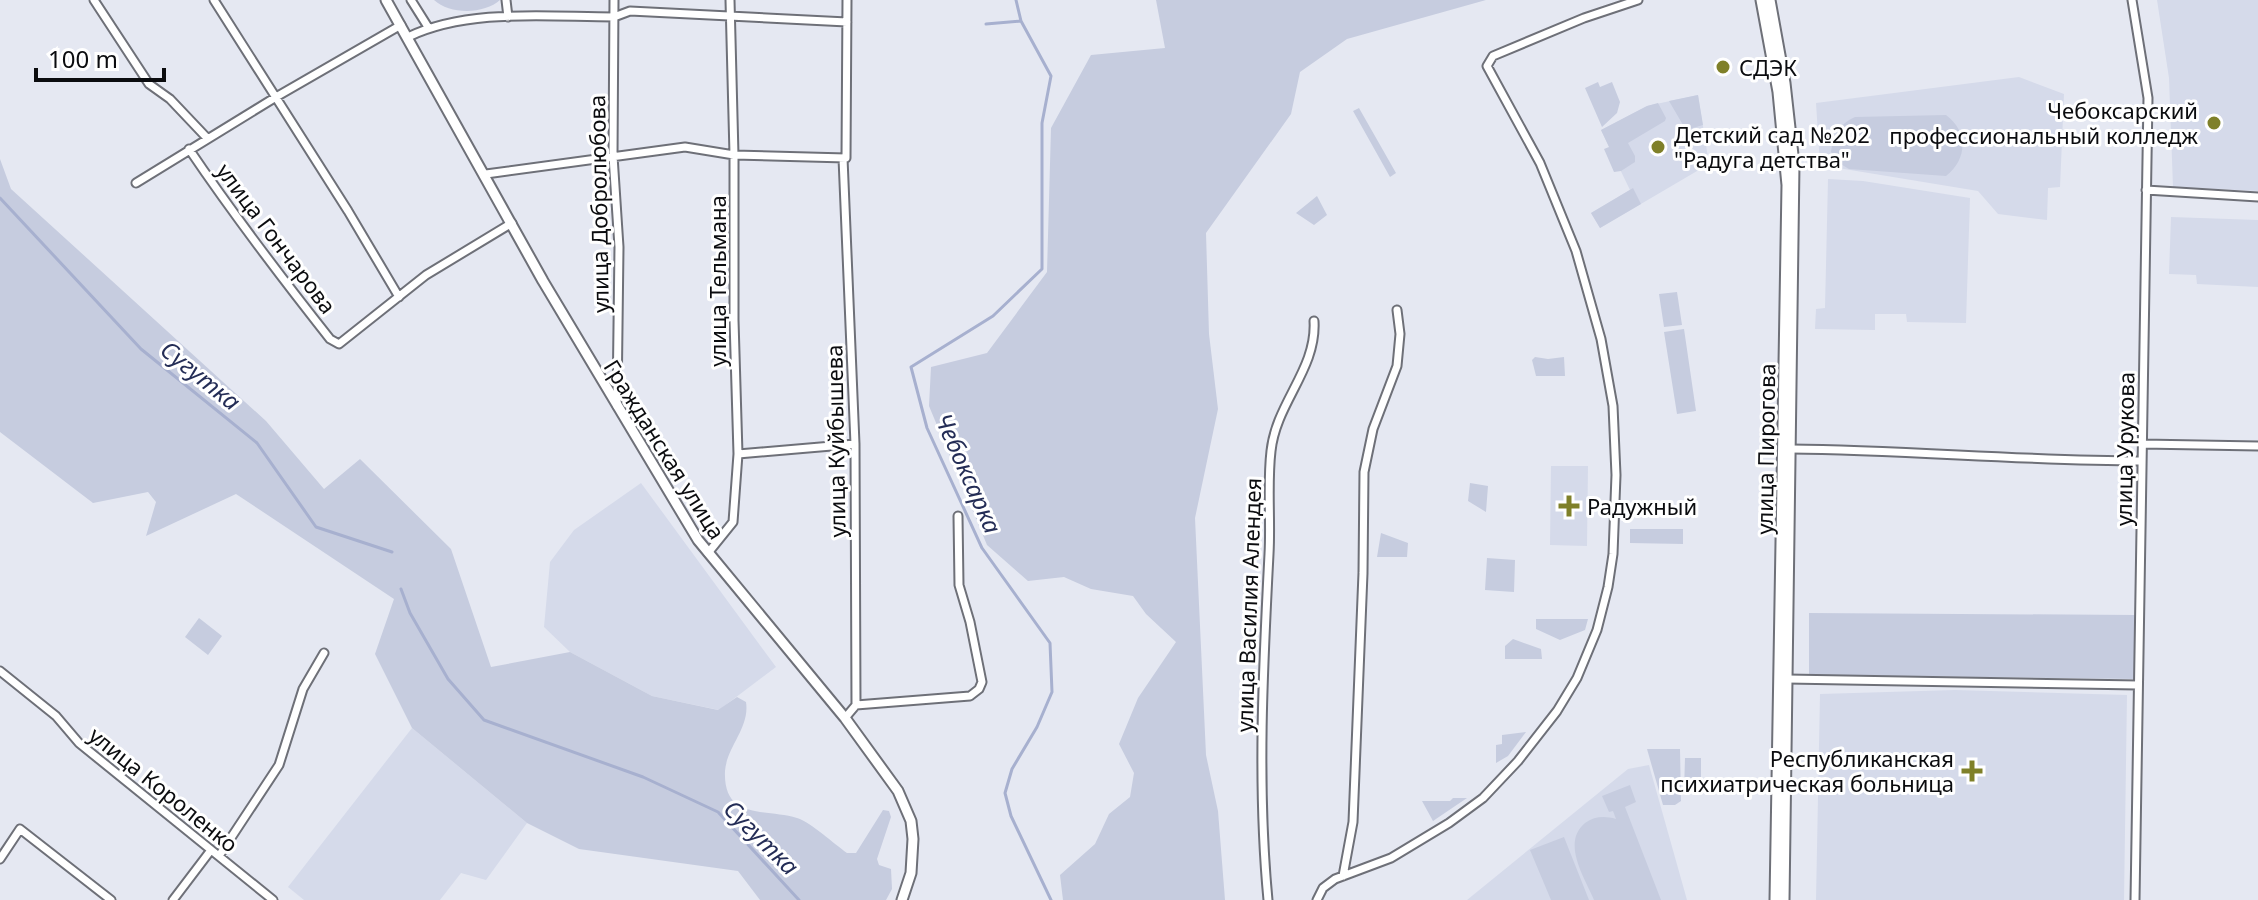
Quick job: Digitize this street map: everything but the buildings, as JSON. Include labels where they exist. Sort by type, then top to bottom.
[{"type":"main road","name":"Гражданская улица","points":[[386,0],[617,408],[708,553],[845,718],[889,776],[905,803],[911,821],[913,857],[902,900]]},
{"type":"main road","name":"улица Пирогова","points":[[1761,0],[1789,140]]},
{"type":"main road","name":"улица Пирогова","points":[[1770,0],[1782,58],[1791,185],[1785,608],[1775,900]]},
{"type":"main road","name":"улица Пирогова","points":[[1783,679],[1784,900]]},
{"type":"street","name":"улица Гончарова","points":[[94,0],[149,84],[170,99],[207,138]]},
{"type":"street","points":[[214,0],[399,297],[426,275],[512,223]]},
{"type":"street","points":[[411,0],[428,27]]},
{"type":"street","points":[[506,0],[508,17]]},
{"type":"street","name":"улица Добролюбова","points":[[614,0],[613,156],[619,247],[617,408]]},
{"type":"street","name":"улица Тельмана","points":[[708,553],[733,522],[738,454],[730,0]]},
{"type":"street","name":"улица Куйбышева","points":[[847,0],[844,158],[855,444],[856,705]]},
{"type":"street","points":[[1317,900],[1329,883],[1411,847],[1483,798],[1518,761],[1557,711],[1583,665],[1597,630],[1611,568],[1616,506],[1613,416],[1603,348],[1565,223],[1540,163],[1487,66],[1489,58],[1495,55],[1584,18],[1638,0]]},
{"type":"street","name":"улица Урукова","points":[[2132,0],[2146,79],[2135,900]]},
{"type":"street","points":[[408,37],[428,27],[462,21],[508,17],[614,17],[630,11],[847,22]]},
{"type":"street","points":[[136,183],[401,25]]},
{"type":"street","points":[[486,174],[685,147],[734,155],[844,158]]},
{"type":"street","name":"улица Гончарова","points":[[189,149],[231,212],[330,339],[339,344],[399,297]]},
{"type":"street","points":[[2146,190],[2258,197]]},
{"type":"street","points":[[1343,876],[1353,822],[1364,472],[1373,429],[1397,366],[1400,344],[1397,310]]},
{"type":"street","name":"улица Василия Алендея","points":[[1268,900],[1262,819],[1270,454],[1278,420],[1313,350],[1314,321]]},
{"type":"street","points":[[738,454],[855,444]]},
{"type":"street","points":[[2142,444],[2258,446]]},
{"type":"street","points":[[1787,449],[1914,451],[2050,461],[2142,461]]},
{"type":"street","points":[[845,718],[856,705],[970,696],[979,689],[982,682],[959,585],[958,516]]},
{"type":"street","points":[[219,856],[279,765],[303,689],[324,653]]},
{"type":"street","name":"улица Короленко","points":[[0,671],[56,716],[79,743],[273,900]]},
{"type":"street","points":[[1783,679],[2138,685]]},
{"type":"street","points":[[0,859],[20,829],[111,900]]},
{"type":"street","points":[[173,900],[211,850]]},
{"type":"shaded area","points":[[434,0],[500,0],[486,8],[467,11],[449,8]]},
{"type":"shaded area","points":[[1156,0],[1486,0],[1347,39],[1300,72],[1291,114],[1206,233],[1209,334],[1218,409],[1195,518],[1206,755],[1218,811],[1225,900],[1063,900],[1060,875],[1095,844],[1109,814],[1130,797],[1134,773],[1119,744],[1138,698],[1176,642],[1146,614],[1133,596],[1091,589],[1064,577],[1028,581],[987,545],[929,406],[931,367],[987,353],[1047,272],[1051,128],[1091,55],[1165,48]]},
{"type":"shaded area","name":"Чебоксарский профессиональный колледж","points":[[2157,0],[2258,0],[2258,191],[2173,187],[2169,78]]},
{"type":"shaded area","points":[[2019,77],[2064,94],[2060,187],[2048,188],[2047,220],[1998,214],[1978,191],[1820,165],[1816,103]]},
{"type":"shaded area","points":[[1598,82],[1600,87],[1612,82],[1620,102],[1617,113],[1602,127],[1585,88]]},
{"type":"shaded area","name":"Детский сад №202 \"Радуга детства\"","points":[[1698,95],[1709,164],[1600,228],[1591,213],[1630,190],[1601,130],[1647,106]]},
{"type":"shaded area","points":[[1698,95],[1703,125],[1686,130],[1669,101]]},
{"type":"shaded area","points":[[1658,103],[1665,121],[1628,143],[1635,162],[1614,172],[1604,149],[1609,147],[1601,130]]},
{"type":"shaded area","points":[[1359,108],[1396,173],[1390,177],[1353,111]]},
{"type":"shaded area","points":[[1946,115],[1959,129],[1962,146],[1958,162],[1946,176],[1849,169],[1839,163],[1831,152],[1838,131],[1855,117]]},
{"type":"shaded area","points":[[0,159],[11,189],[266,421],[324,489],[360,459],[451,549],[491,667],[570,652],[652,696],[718,710],[737,697],[746,702],[745,720],[725,771],[726,787],[731,798],[748,810],[797,818],[847,853],[856,853],[883,810],[889,811],[891,817],[877,859],[879,865],[891,869],[892,889],[886,900],[760,900],[738,871],[579,849],[527,823],[412,728],[375,654],[394,599],[236,494],[146,536],[156,502],[148,492],[93,503],[0,432]]},
{"type":"shaded area","points":[[1828,179],[1863,181],[1970,198],[1966,323],[1907,322],[1906,314],[1875,314],[1875,330],[1815,329],[1816,309],[1825,308]]},
{"type":"shaded area","points":[[1633,188],[1641,204],[1600,228],[1591,213]]},
{"type":"shaded area","points":[[1317,196],[1327,215],[1314,225],[1296,213]]},
{"type":"shaded area","points":[[2171,217],[2258,220],[2258,287],[2197,284],[2196,275],[2169,274]]},
{"type":"shaded area","points":[[1677,292],[1682,325],[1664,327],[1659,294]]},
{"type":"shaded area","points":[[1684,329],[1696,411],[1677,414],[1664,332]]},
{"type":"shaded area","points":[[1535,357],[1564,357],[1565,376],[1536,376],[1532,360]]},
{"type":"shaded area","name":"Радужный","points":[[1551,466],[1588,466],[1587,546],[1550,545]]},
{"type":"shaded area","points":[[641,483],[776,667],[719,710],[652,696],[570,652],[544,627],[550,562],[574,530]]},
{"type":"shaded area","points":[[1470,483],[1488,486],[1486,512],[1468,501]]},
{"type":"shaded area","points":[[1630,529],[1683,529],[1683,544],[1630,543]]},
{"type":"shaded area","points":[[1381,533],[1408,543],[1407,557],[1377,557]]},
{"type":"shaded area","points":[[1487,558],[1515,560],[1514,592],[1485,590]]},
{"type":"shaded area","points":[[1809,613],[2135,615],[2134,679],[1809,675]]},
{"type":"shaded area","points":[[199,618],[222,636],[208,655],[185,637]]},
{"type":"shaded area","points":[[1536,619],[1588,619],[1585,630],[1560,640],[1536,629]]},
{"type":"shaded area","points":[[1513,639],[1541,649],[1542,659],[1505,659],[1505,646]]},
{"type":"shaded area","name":"Республиканская психиатрическая больница","points":[[1955,690],[2127,695],[2124,900],[1816,900],[1820,694]]},
{"type":"shaded area","points":[[412,728],[527,823],[486,880],[461,873],[440,900],[304,900],[288,887]]},
{"type":"shaded area","points":[[1526,732],[1508,756],[1496,763],[1496,745],[1502,744],[1502,735]]},
{"type":"shaded area","points":[[1647,749],[1680,749],[1681,801],[1675,805],[1663,805]]},
{"type":"shaded area","points":[[1685,758],[1701,758],[1701,791],[1684,791]]},
{"type":"shaded area","points":[[1649,765],[1687,900],[1467,900],[1628,769]]},
{"type":"shaded area","points":[[1630,785],[1636,802],[1625,807],[1661,900],[1594,900],[1577,861],[1575,840],[1585,823],[1600,817],[1616,819],[1602,796]]},
{"type":"shaded area","points":[[1453,798],[1467,798],[1433,821],[1422,801],[1450,801]]},
{"type":"shaded area","points":[[1564,837],[1589,900],[1551,900],[1530,850]]},
{"type":"waterway","name":"Чебоксарка","points":[[1016,0],[1021,21],[1051,76],[1042,123],[1042,269],[993,316],[911,367],[927,428],[982,548],[1050,643],[1052,692],[1037,727],[1012,769],[1005,793],[1011,816],[1051,900]]},
{"type":"waterway","points":[[986,24],[1021,21]]},
{"type":"waterway","name":"Сугутка","points":[[0,198],[141,349],[257,443],[316,527],[392,552]]},
{"type":"waterway","name":"Сугутка","points":[[401,589],[410,613],[448,679],[484,720],[643,777],[718,812],[799,900]]},
{"type":"place","name":"СДЭК","points":[[1723,67]]},
{"type":"place","name":"Чебоксарский профессиональный колледж","points":[[2214,123]]},
{"type":"place","name":"Детский сад №202 \"Радуга детства\"","points":[[1658,147]]},
{"type":"place","name":"Радужный","points":[[1569,506]]},
{"type":"place","name":"Республиканская психиатрическая больница","points":[[1972,771]]}]
